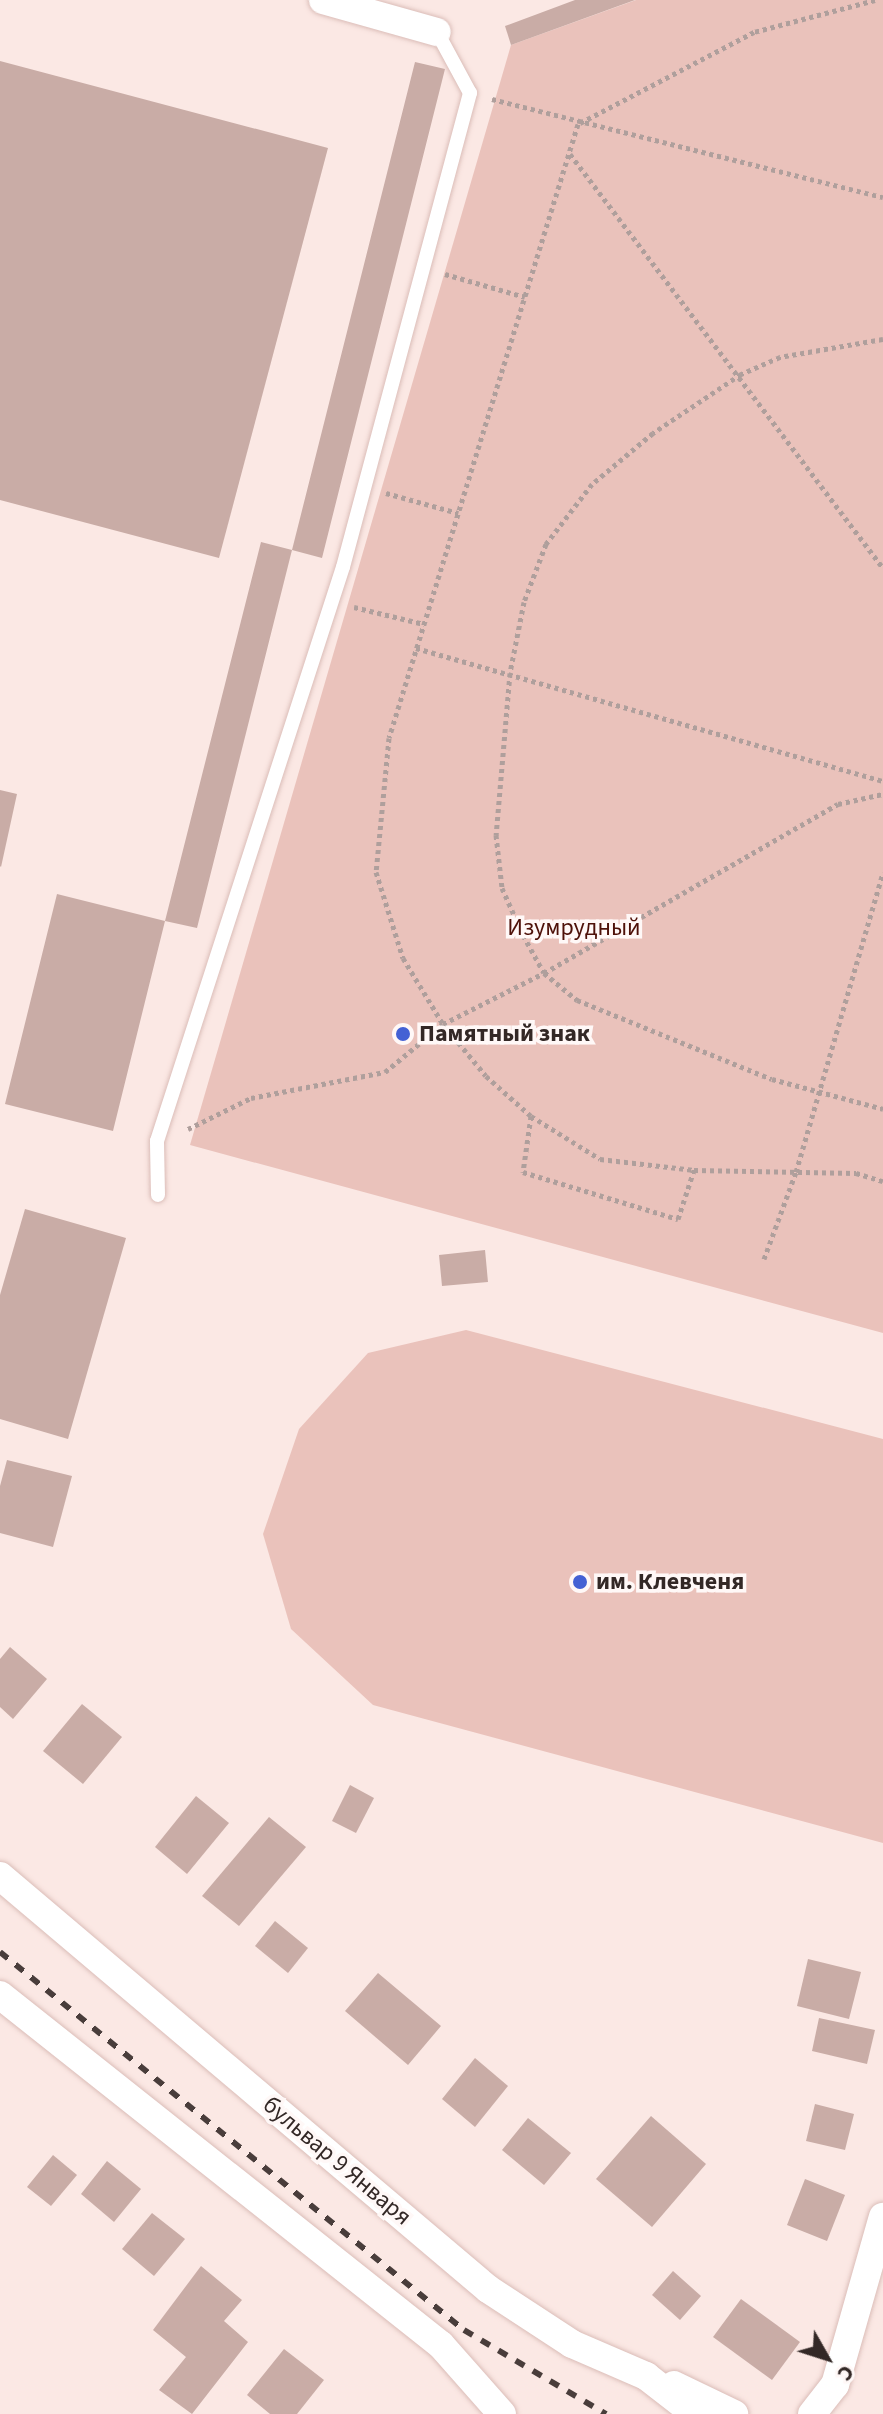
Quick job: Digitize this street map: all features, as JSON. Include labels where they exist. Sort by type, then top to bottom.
[{"type":"street","points":[[323,0],[437,32]]},
{"type":"street","name":"бульвар 9 Января","points":[[0,1876],[488,2289],[572,2344],[646,2376],[695,2414]]},
{"type":"street","points":[[0,1995],[441,2345],[502,2414]]},
{"type":"street","points":[[812,2414],[835,2385],[883,2217]]},
{"type":"street","points":[[646,2376],[694,2391],[734,2414]]},
{"type":"lane","points":[[158,1195],[157,1141],[343,567],[470,93],[437,32]]},
{"type":"path","points":[[875,0],[754,32],[578,124],[389,738],[376,872],[403,958],[443,1024],[486,1076],[531,1116],[600,1159],[694,1170],[856,1173],[883,1181]]},
{"type":"path","points":[[470,93],[578,124],[883,197]]},
{"type":"path","points":[[569,153],[741,374],[883,568]]},
{"type":"path","points":[[437,271],[525,297]]},
{"type":"path","points":[[883,339],[780,357],[741,374],[653,433],[592,484],[555,532],[524,602],[510,673],[496,835],[502,888],[544,973],[577,1000],[816,1095],[883,1109]]},
{"type":"path","points":[[375,491],[458,513]]},
{"type":"path","points":[[342,604],[424,624]]},
{"type":"path","points":[[416,648],[883,781]]},
{"type":"path","points":[[157,1141],[251,1098],[385,1072],[443,1024],[544,973],[838,804],[883,794]]},
{"type":"path","points":[[764,1259],[796,1172],[883,872]]},
{"type":"path","points":[[531,1116],[523,1172],[678,1219],[694,1170]]},
{"type":"green space","name":"Изумрудный","points":[[636,0],[883,0],[883,1333],[190,1145],[511,45]]},
{"type":"green space","name":"им. Клевченя","points":[[466,1330],[883,1439],[883,1843],[373,1705],[291,1629],[263,1534],[299,1429],[368,1353]]},
{"type":"building","points":[[575,0],[635,0],[511,45],[505,26]]},
{"type":"building","points":[[0,61],[328,148],[219,558],[0,500]]},
{"type":"building","points":[[415,62],[445,69],[322,558],[292,550]]},
{"type":"building","points":[[261,542],[292,550],[197,928],[165,921]]},
{"type":"building","points":[[0,790],[17,794],[1,867],[0,866]]},
{"type":"building","points":[[57,894],[165,921],[113,1131],[5,1104]]},
{"type":"building","points":[[25,1209],[126,1238],[68,1439],[0,1419],[0,1295]]},
{"type":"building","points":[[485,1250],[488,1282],[442,1286],[439,1255]]},
{"type":"building","points":[[7,1460],[72,1476],[53,1547],[0,1533],[0,1486]]},
{"type":"building","points":[[10,1647],[47,1679],[13,1719],[0,1707],[0,1659]]},
{"type":"building","points":[[82,1704],[122,1737],[83,1784],[43,1751]]},
{"type":"building","points":[[350,1785],[374,1798],[356,1833],[332,1821]]},
{"type":"building","points":[[196,1796],[229,1823],[187,1874],[155,1847]]},
{"type":"building","points":[[269,1817],[306,1847],[239,1926],[202,1896]]},
{"type":"building","points":[[275,1921],[308,1948],[288,1973],[255,1946]]},
{"type":"building","points":[[808,1959],[861,1972],[849,2019],[797,2006]]},
{"type":"building","points":[[378,1973],[441,2026],[408,2065],[345,2011]]},
{"type":"building","points":[[819,2018],[875,2030],[867,2064],[812,2051]]},
{"type":"building","points":[[475,2058],[508,2086],[475,2127],[442,2099]]},
{"type":"building","points":[[815,2104],[854,2114],[845,2150],[806,2141]]},
{"type":"building","points":[[651,2116],[706,2164],[652,2227],[596,2179]]},
{"type":"building","points":[[528,2118],[571,2153],[544,2185],[502,2150]]},
{"type":"building","points":[[53,2155],[77,2175],[51,2206],[27,2187]]},
{"type":"building","points":[[107,2161],[141,2189],[114,2222],[81,2194]]},
{"type":"building","points":[[805,2179],[845,2195],[827,2241],[787,2225]]},
{"type":"building","points":[[152,2213],[185,2239],[154,2276],[122,2249]]},
{"type":"building","points":[[201,2266],[242,2300],[224,2321],[248,2342],[192,2414],[159,2390],[186,2357],[153,2330]]},
{"type":"building","points":[[673,2271],[701,2296],[680,2320],[652,2295]]},
{"type":"building","points":[[741,2299],[800,2342],[772,2380],[713,2337]]},
{"type":"building","points":[[284,2349],[324,2380],[297,2414],[270,2414],[247,2395]]},
{"type":"railway","points":[[0,1952],[464,2330],[606,2414]]},
{"type":"place","name":"Памятный знак","points":[[403,1034]]},
{"type":"place","name":"им. Клевченя","points":[[580,1582]]}]
